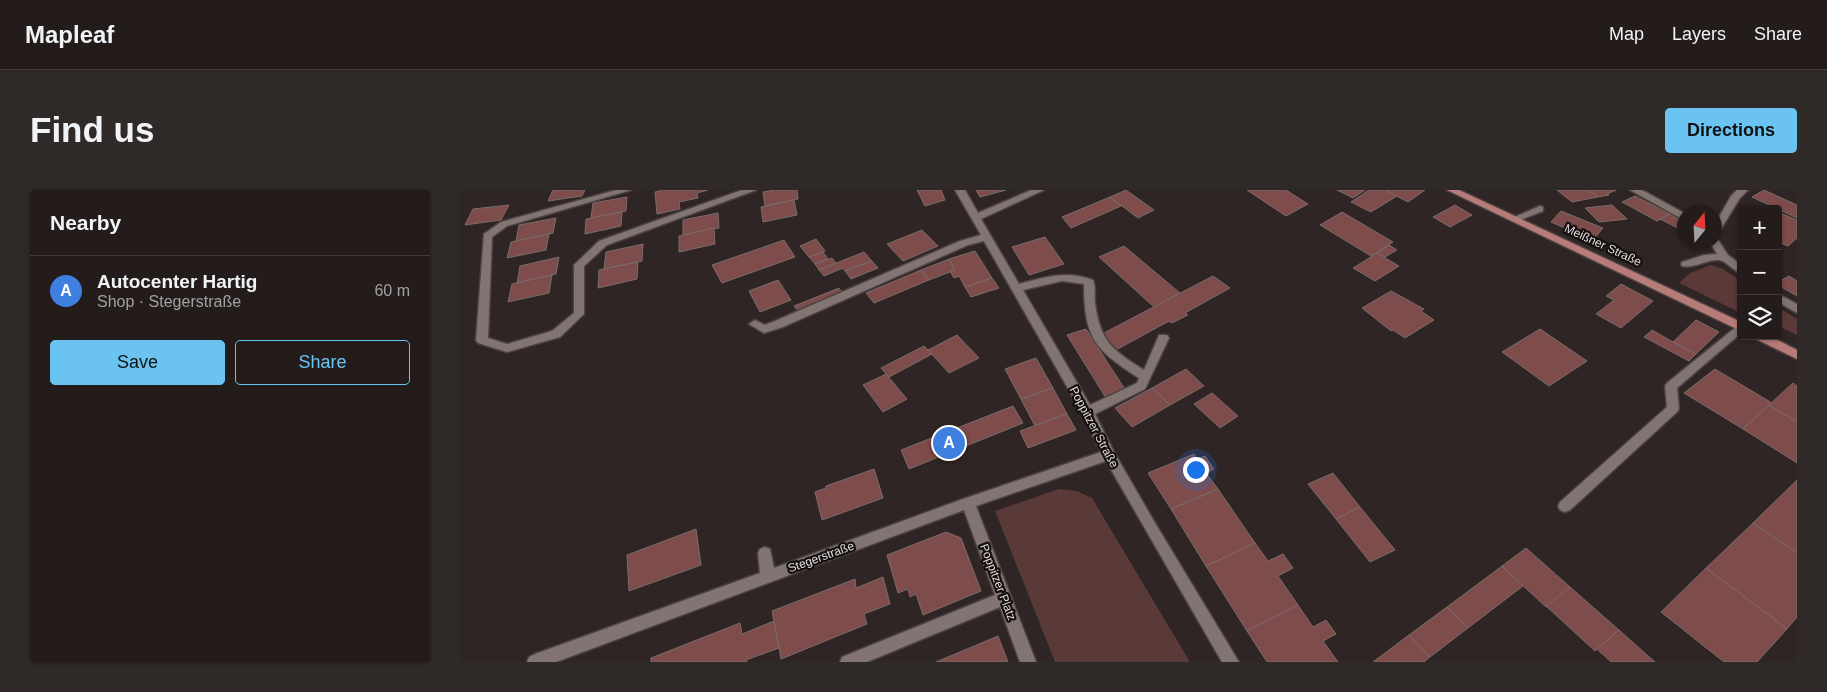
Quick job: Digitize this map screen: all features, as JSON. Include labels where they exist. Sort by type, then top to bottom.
[{"type":"main road","name":"Meißner Straße","points":[[1452,190],[1737,325]]},
{"type":"main road","points":[[1767,340],[1797,356]]},
{"type":"street","points":[[626,190],[504,224],[488,236],[482,340],[507,348],[556,334],[579,314],[579,265],[603,243],[751,190]]},
{"type":"street","name":"Poppitzer Straße","points":[[960,190],[1088,412],[1109,456],[1231,662]]},
{"type":"street","points":[[975,218],[1039,190]]},
{"type":"street","points":[[1635,190],[1677,213]]},
{"type":"street","points":[[1722,222],[1736,196],[1743,190]]},
{"type":"street","points":[[1515,219],[1540,209]]},
{"type":"street","points":[[755,324],[764,329],[779,324],[964,243],[986,237]]},
{"type":"street","points":[[1721,250],[1724,257],[1737,267]]},
{"type":"street","points":[[1686,264],[1704,258],[1724,257]]},
{"type":"street","points":[[1016,288],[1068,276],[1089,282],[1089,298],[1096,338],[1106,351],[1146,377]]},
{"type":"street","points":[[1782,300],[1797,309]]},
{"type":"street","points":[[1565,506],[1673,409],[1671,386],[1737,330]]},
{"type":"street","points":[[1088,412],[1141,386],[1162,338]]},
{"type":"street","name":"Stegerstraße","points":[[534,662],[968,503],[1109,456]]},
{"type":"street","name":"Poppitzer Platz","points":[[968,503],[1028,662]]},
{"type":"street","points":[[764,552],[768,576]]},
{"type":"street","points":[[848,662],[1004,598]]},
{"type":"shaded area","points":[[1711,265],[1721,268],[1737,278],[1737,311],[1679,283],[1690,273]]},
{"type":"shaded area","points":[[1782,310],[1797,319],[1797,335],[1782,328]]},
{"type":"shaded area","points":[[1059,489],[1077,491],[1092,498],[1190,662],[1055,662],[995,511]]},
{"type":"building","points":[[553,190],[585,190],[582,196],[548,201]]},
{"type":"building","points":[[663,190],[708,190],[697,193],[698,198],[679,202],[680,209],[657,214],[655,192]]},
{"type":"building","points":[[797,190],[798,199],[765,206],[763,192]]},
{"type":"building","points":[[917,190],[941,190],[945,200],[925,206]]},
{"type":"building","points":[[976,190],[1006,190],[980,197]]},
{"type":"building","points":[[1126,190],[1154,210],[1138,218],[1110,197]]},
{"type":"building","points":[[1247,190],[1286,190],[1308,204],[1286,216]]},
{"type":"building","points":[[1337,190],[1365,190],[1353,198]]},
{"type":"building","points":[[1369,190],[1385,190],[1397,196],[1371,212],[1351,202]]},
{"type":"building","points":[[1385,190],[1425,190],[1408,202]]},
{"type":"building","points":[[1557,190],[1588,190],[1598,197],[1572,202]]},
{"type":"building","points":[[1588,190],[1616,190],[1607,194],[1609,195],[1598,197]]},
{"type":"building","points":[[1764,190],[1797,205],[1797,218],[1782,211],[1782,205],[1769,205],[1752,197]]},
{"type":"building","points":[[1635,196],[1670,214],[1657,221],[1622,202]]},
{"type":"building","points":[[627,197],[626,211],[591,218],[593,203]]},
{"type":"building","points":[[1110,197],[1121,206],[1071,228],[1062,217]]},
{"type":"building","points":[[794,200],[797,215],[763,222],[761,207]]},
{"type":"building","points":[[509,205],[501,220],[465,225],[473,209]]},
{"type":"building","points":[[1455,205],[1472,215],[1450,227],[1433,217]]},
{"type":"building","points":[[1612,205],[1627,219],[1599,222],[1585,208]]},
{"type":"building","points":[[1561,211],[1603,228],[1593,240],[1551,222]]},
{"type":"building","points":[[622,212],[621,226],[585,234],[586,219]]},
{"type":"building","points":[[1342,212],[1393,242],[1371,256],[1320,225]]},
{"type":"building","points":[[718,213],[719,228],[683,235],[683,220]]},
{"type":"building","points":[[1670,214],[1677,218],[1677,228],[1660,219]]},
{"type":"building","points":[[1782,214],[1797,220],[1797,238],[1788,246],[1782,244]]},
{"type":"building","points":[[556,218],[553,233],[516,241],[519,225]]},
{"type":"building","points":[[714,228],[715,244],[679,252],[679,236]]},
{"type":"building","points":[[922,230],[938,246],[903,261],[887,244]]},
{"type":"building","points":[[549,234],[546,250],[507,258],[511,242]]},
{"type":"building","points":[[1045,237],[1064,264],[1029,275],[1012,247]]},
{"type":"building","points":[[816,239],[825,251],[809,257],[800,246]]},
{"type":"building","points":[[784,240],[795,257],[722,283],[712,265]]},
{"type":"building","points":[[643,244],[642,261],[604,269],[606,252]]},
{"type":"building","points":[[1389,245],[1397,250],[1385,257],[1377,253]]},
{"type":"building","points":[[1124,246],[1180,293],[1154,307],[1099,257]]},
{"type":"building","points":[[975,251],[992,278],[965,287],[959,276],[954,278],[950,271],[955,270],[949,259]]},
{"type":"building","points":[[823,252],[828,259],[815,264],[809,257]]},
{"type":"building","points":[[864,252],[872,261],[845,271],[843,268],[824,276],[819,270]]},
{"type":"building","points":[[1377,253],[1399,266],[1375,281],[1353,268]]},
{"type":"building","points":[[559,257],[556,274],[517,283],[520,266]]},
{"type":"building","points":[[832,258],[836,263],[819,270],[815,264]]},
{"type":"building","points":[[949,259],[955,270],[929,280],[921,270]]},
{"type":"building","points":[[872,261],[878,268],[851,279],[845,271]]},
{"type":"building","points":[[638,262],[637,279],[598,288],[599,270]]},
{"type":"building","points":[[921,270],[929,280],[874,303],[866,293]]},
{"type":"building","points":[[552,275],[549,293],[508,302],[512,284]]},
{"type":"building","points":[[1213,276],[1230,288],[1185,313],[1188,315],[1172,323],[1169,321],[1116,350],[1100,335]]},
{"type":"building","points":[[1789,276],[1797,281],[1797,296],[1782,287],[1782,280]]},
{"type":"building","points":[[992,278],[999,288],[971,297],[965,287]]},
{"type":"building","points":[[778,280],[791,300],[760,312],[749,291]]},
{"type":"building","points":[[1621,284],[1653,301],[1621,328],[1596,314],[1614,300],[1606,296]]},
{"type":"building","points":[[839,288],[842,293],[798,311],[794,306]]},
{"type":"building","points":[[1391,291],[1424,309],[1421,311],[1434,320],[1405,338],[1393,330],[1391,331],[1362,308]]},
{"type":"building","points":[[1696,320],[1719,332],[1696,354],[1673,342]]},
{"type":"building","points":[[1086,329],[1126,391],[1106,398],[1067,335]]},
{"type":"building","points":[[1540,329],[1587,361],[1549,386],[1502,352]]},
{"type":"building","points":[[1652,330],[1696,354],[1689,361],[1644,337]]},
{"type":"building","points":[[957,335],[979,358],[949,373],[928,350]]},
{"type":"building","points":[[924,346],[932,354],[889,377],[881,368]]},
{"type":"building","points":[[1036,358],[1053,388],[1021,399],[1005,369]]},
{"type":"building","points":[[1186,369],[1204,386],[1170,405],[1152,388]]},
{"type":"building","points":[[1715,369],[1772,403],[1743,429],[1684,393]]},
{"type":"building","points":[[886,374],[907,399],[883,412],[863,385]]},
{"type":"building","points":[[1793,383],[1797,386],[1797,422],[1769,405]]},
{"type":"building","points":[[1053,388],[1067,414],[1035,426],[1021,399]]},
{"type":"building","points":[[1152,388],[1170,405],[1132,427],[1115,408]]},
{"type":"building","points":[[1212,393],[1238,416],[1220,428],[1194,404]]},
{"type":"building","points":[[1769,405],[1797,422],[1797,463],[1743,429]]},
{"type":"building","points":[[1013,406],[1023,423],[909,469],[901,450]]},
{"type":"building","points":[[1067,414],[1076,430],[1028,448],[1020,431]]},
{"type":"building","points":[[1194,454],[1197,459],[1205,456],[1214,469],[1206,473],[1218,489],[1171,509],[1148,473]]},
{"type":"building","points":[[874,469],[883,498],[822,520],[815,492],[826,488],[826,486]]},
{"type":"building","points":[[1333,473],[1360,507],[1336,519],[1308,484]]},
{"type":"building","points":[[1797,480],[1797,553],[1753,523]]},
{"type":"building","points":[[1218,489],[1255,543],[1206,566],[1171,509]]},
{"type":"building","points":[[1360,507],[1395,550],[1370,562],[1336,519]]},
{"type":"building","points":[[1753,523],[1797,553],[1797,617],[1787,629],[1706,568]]},
{"type":"building","points":[[696,529],[701,565],[629,591],[627,555]]},
{"type":"building","points":[[946,532],[961,538],[981,591],[923,615],[916,594],[910,597],[908,589],[898,593],[887,555]]},
{"type":"building","points":[[1255,543],[1268,561],[1283,554],[1293,568],[1278,576],[1298,605],[1247,631],[1206,566]]},
{"type":"building","points":[[1526,548],[1570,587],[1546,607],[1502,566]]},
{"type":"building","points":[[1502,566],[1523,586],[1468,628],[1447,607]]},
{"type":"building","points":[[1706,568],[1787,629],[1757,662],[1724,662],[1661,612]]},
{"type":"building","points":[[883,577],[890,604],[864,614],[867,624],[781,659],[772,611],[855,579],[856,588]]},
{"type":"building","points":[[1570,587],[1619,630],[1595,651],[1546,606]]},
{"type":"building","points":[[1298,605],[1313,627],[1326,620],[1336,634],[1323,641],[1338,662],[1267,662],[1247,631]]},
{"type":"building","points":[[1447,607],[1468,628],[1430,657],[1409,635]]},
{"type":"building","points":[[774,621],[779,648],[746,660],[747,662],[651,662],[651,658],[740,623],[742,634]]},
{"type":"building","points":[[1619,630],[1655,662],[1611,662],[1597,649]]},
{"type":"building","points":[[1409,635],[1430,657],[1424,662],[1373,662]]},
{"type":"building","points":[[998,636],[1008,662],[936,662]]},
{"type":"place","name":"Autocenter Hartig","points":[[949,443]]}]
